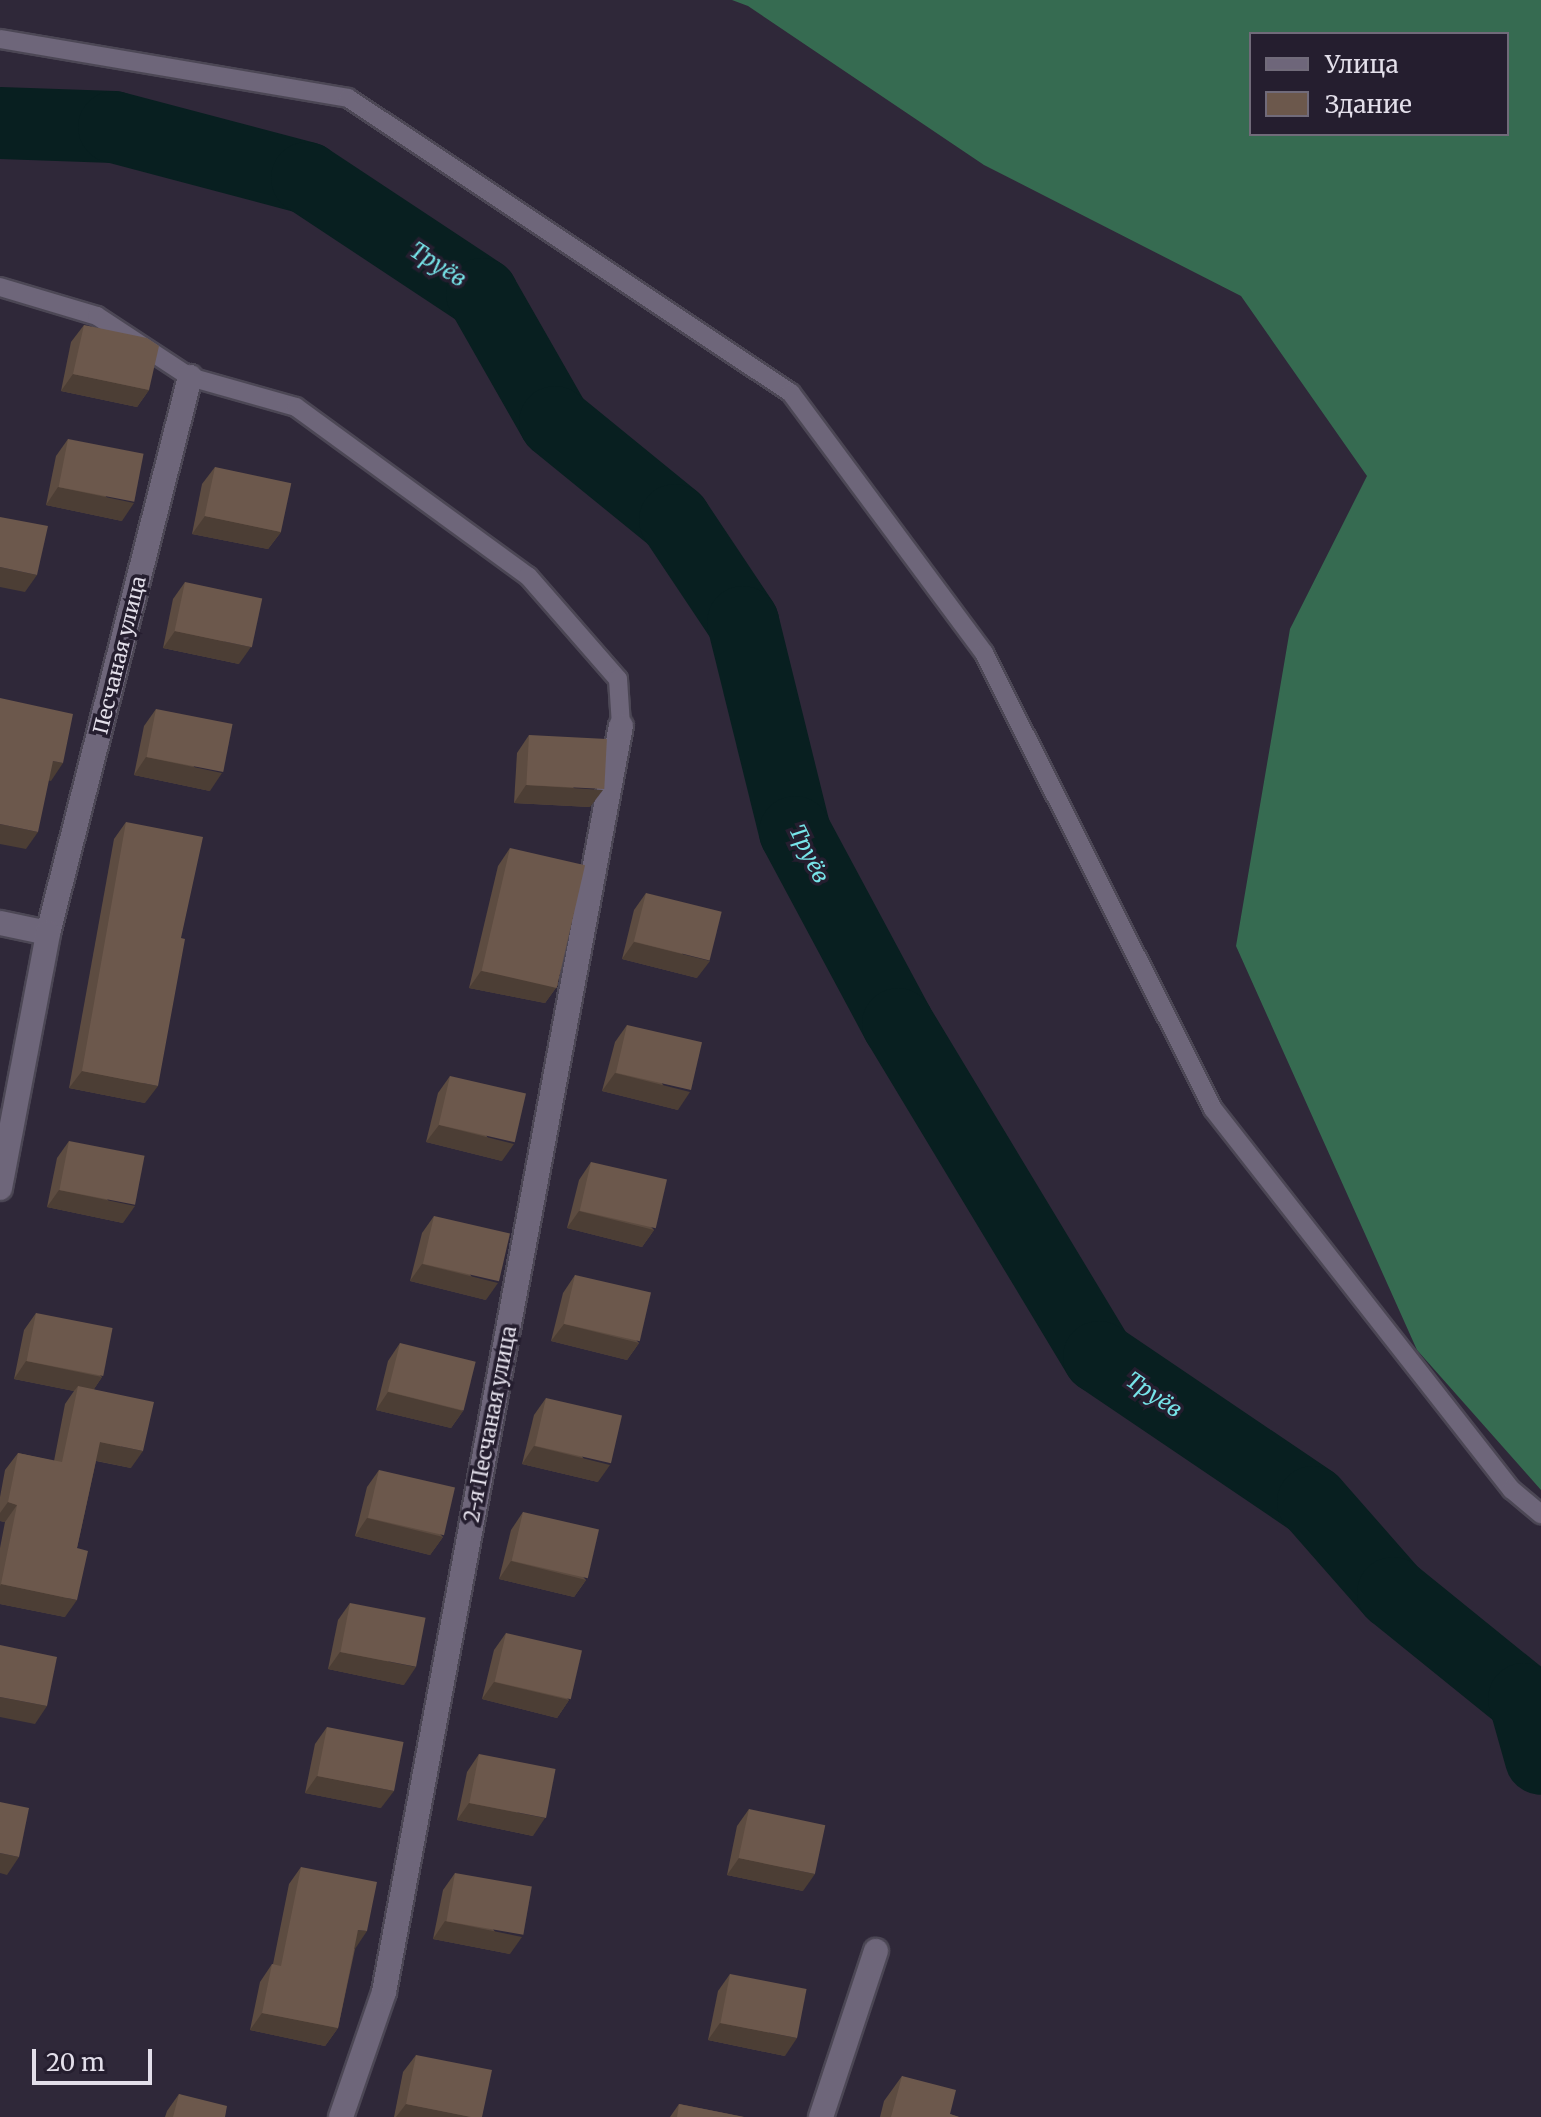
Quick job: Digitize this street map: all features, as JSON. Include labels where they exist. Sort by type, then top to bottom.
[{"type":"street","name":"Песчаная улица","points":[[0,1188],[48,933],[190,377]]},
{"type":"street","name":"2-я Песчаная улица","points":[[341,2117],[384,1992],[621,726]]},
{"type":"street","points":[[0,923],[48,933]]},
{"type":"street","points":[[821,2117],[876,1951]]},
{"type":"lane","points":[[0,39],[348,98],[791,393],[984,653],[1213,1109],[1512,1490],[1541,1514]]},
{"type":"lane","points":[[0,287],[97,316],[190,377],[296,407],[528,576],[618,679],[621,726]]},
{"type":"green space","points":[[732,0],[1541,0],[1541,1490],[1417,1350],[1236,946],[1290,629],[1367,476],[1241,296],[984,165],[748,6]]},
{"type":"building","points":[[84,325],[147,338],[159,346],[149,390],[73,374]]},
{"type":"building","points":[[68,439],[144,454],[134,502],[59,487]]},
{"type":"building","points":[[215,467],[291,483],[281,532],[205,516]]},
{"type":"building","points":[[0,517],[48,526],[37,575],[0,567]]},
{"type":"building","points":[[185,582],[262,598],[252,647],[175,631]]},
{"type":"building","points":[[0,698],[73,714],[63,763],[53,761],[38,832],[0,824]]},
{"type":"building","points":[[156,709],[233,724],[223,772],[147,757]]},
{"type":"building","points":[[529,735],[607,739],[604,789],[526,785]]},
{"type":"building","points":[[126,822],[203,837],[181,938],[185,939],[158,1086],[82,1071]]},
{"type":"building","points":[[510,848],[585,865],[557,988],[482,971]]},
{"type":"building","points":[[646,893],[722,912],[710,960],[634,942]]},
{"type":"building","points":[[627,1025],[702,1042],[691,1090],[616,1073]]},
{"type":"building","points":[[450,1076],[526,1094],[515,1142],[439,1125]]},
{"type":"building","points":[[69,1141],[145,1156],[135,1205],[59,1190]]},
{"type":"building","points":[[591,1162],[667,1180],[656,1228],[580,1211]]},
{"type":"building","points":[[434,1216],[510,1234],[499,1281],[423,1264]]},
{"type":"building","points":[[575,1275],[651,1293],[640,1341],[564,1324]]},
{"type":"building","points":[[36,1313],[113,1328],[103,1376],[27,1361]]},
{"type":"building","points":[[400,1343],[476,1362],[464,1410],[388,1392]]},
{"type":"building","points":[[78,1386],[154,1402],[143,1451],[100,1442],[77,1548],[88,1551],[77,1600],[1,1584],[17,1505],[8,1502],[18,1453],[62,1462]]},
{"type":"building","points":[[546,1398],[622,1416],[611,1463],[535,1446]]},
{"type":"building","points":[[379,1470],[455,1488],[444,1535],[368,1518]]},
{"type":"building","points":[[523,1512],[599,1530],[588,1578],[512,1561]]},
{"type":"building","points":[[350,1603],[426,1618],[416,1667],[340,1652]]},
{"type":"building","points":[[506,1633],[582,1651],[571,1699],[495,1682]]},
{"type":"building","points":[[0,1645],[57,1657],[47,1706],[0,1697]]},
{"type":"building","points":[[327,1727],[404,1742],[394,1791],[317,1776]]},
{"type":"building","points":[[479,1754],[556,1769],[546,1818],[469,1803]]},
{"type":"building","points":[[0,1802],[29,1808],[19,1857],[0,1853]]},
{"type":"building","points":[[749,1809],[825,1825],[815,1874],[739,1858]]},
{"type":"building","points":[[301,1867],[377,1882],[367,1931],[358,1930],[338,2028],[262,2013],[272,1964],[281,1966]]},
{"type":"building","points":[[455,1873],[532,1887],[523,1935],[446,1921]]},
{"type":"building","points":[[730,1974],[807,1989],[797,2038],[720,2023]]},
{"type":"building","points":[[416,2055],[492,2070],[482,2117],[406,2104]]},
{"type":"building","points":[[902,2076],[956,2090],[950,2114],[959,2117],[891,2117]]},
{"type":"building","points":[[179,2094],[227,2106],[225,2117],[173,2117]]},
{"type":"building","points":[[679,2104],[744,2117],[677,2117]]},
{"type":"waterway","name":"Труёв","points":[[0,123],[114,127],[307,178],[482,294],[555,422],[675,520],[743,622],[795,832],[898,1024],[1099,1357],[1313,1502],[1393,1593],[1524,1699],[1541,1759]]}]
